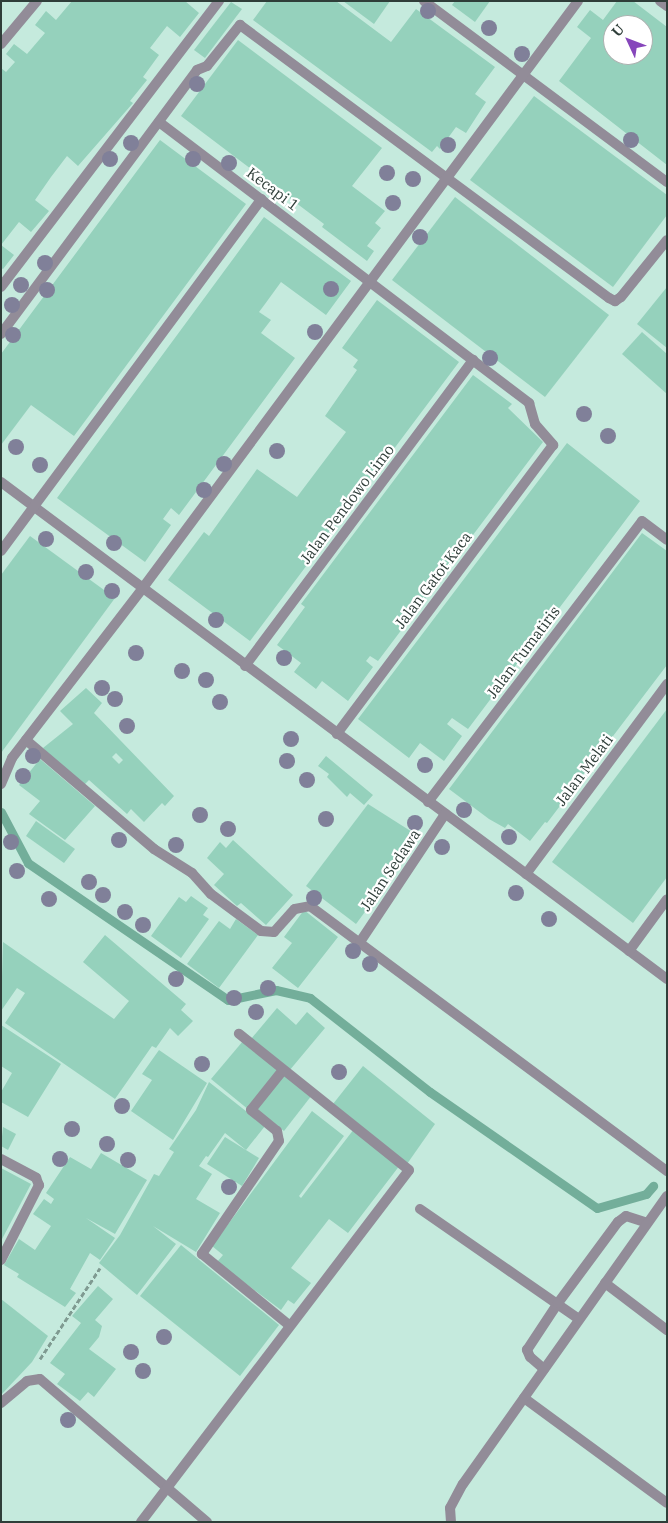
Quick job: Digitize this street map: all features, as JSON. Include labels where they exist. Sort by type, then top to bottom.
[{"type":"street","points":[[1,44],[37,1]]},
{"type":"street","points":[[1,287],[219,1]]},
{"type":"street","points":[[424,1],[667,182]]},
{"type":"street","points":[[1,784],[5,770],[26,740],[142,589],[578,1]]},
{"type":"street","points":[[660,1],[667,6]]},
{"type":"street","points":[[1,334],[197,70],[208,66],[240,24],[615,301],[667,240]]},
{"type":"street","name":"Kecapi 1","points":[[159,122],[529,403],[535,424],[553,445]]},
{"type":"street","points":[[1,550],[261,199]]},
{"type":"street","name":"Jalan Pendowo Limo","points":[[245,666],[473,360]]},
{"type":"street","name":"Jalan Gatot Kaca","points":[[337,734],[553,445]]},
{"type":"street","points":[[1,482],[245,666],[667,979]]},
{"type":"street","name":"Jalan Tumatiris","points":[[428,802],[642,521],[667,540]]},
{"type":"street","name":"Jalan Melati","points":[[526,874],[667,684]]},
{"type":"street","points":[[26,740],[154,849],[192,873],[212,894],[261,931],[274,932],[295,909],[305,905],[360,942],[667,1171]]},
{"type":"street","name":"Jalan Sedawa","points":[[360,942],[446,814]]},
{"type":"street","points":[[628,951],[667,900]]},
{"type":"street","points":[[141,1522],[409,1170],[239,1034]]},
{"type":"street","points":[[283,1070],[251,1110],[277,1131],[280,1141],[202,1254],[290,1325]]},
{"type":"street","points":[[1,1159],[36,1178],[39,1186],[1,1260]]},
{"type":"street","points":[[451,1522],[450,1508],[463,1484],[667,1196]]},
{"type":"street","points":[[420,1209],[579,1319]]},
{"type":"street","points":[[544,1369],[530,1357],[527,1350],[558,1303],[618,1222],[626,1216],[647,1223]]},
{"type":"street","points":[[605,1283],[667,1330]]},
{"type":"street","points":[[1,1403],[34,1378],[78,1409],[166,1489],[207,1522]]},
{"type":"street","points":[[524,1398],[667,1503]]},
{"type":"path","points":[[34,1378],[37,1363],[100,1268]]},
{"type":"building","points":[[72,1],[185,1],[199,13],[180,37],[167,26],[150,48],[159,55],[143,77],[147,80],[130,101],[133,103],[78,166],[67,156],[35,200],[49,211],[31,232],[19,222],[1,245],[1,68],[6,72],[15,62],[6,54],[14,44],[27,54],[45,33],[35,25],[46,11],[56,20]]},
{"type":"building","points":[[267,1],[336,1],[391,42],[416,9],[495,67],[475,94],[486,102],[466,133],[456,127],[440,149],[437,146],[432,152],[253,20]]},
{"type":"building","points":[[343,1],[390,1],[374,24]]},
{"type":"building","points":[[455,1],[490,1],[475,22],[452,5]]},
{"type":"building","points":[[617,1],[633,1],[651,15],[607,15]]},
{"type":"building","points":[[231,2],[242,9],[205,58],[194,50]]},
{"type":"building","points":[[590,10],[603,20],[603,65],[653,65],[653,16],[667,27],[667,165],[559,81],[591,38],[577,27]]},
{"type":"building","points":[[238,40],[382,148],[352,186],[385,211],[375,223],[381,228],[367,246],[374,251],[367,261],[322,227],[324,224],[181,116]]},
{"type":"building","points":[[534,96],[667,195],[667,215],[613,287],[470,180]]},
{"type":"building","points":[[160,140],[246,204],[74,436],[31,405],[1,445],[1,354]]},
{"type":"building","points":[[455,197],[609,315],[545,397],[392,280]]},
{"type":"building","points":[[264,217],[351,281],[326,315],[281,282],[259,312],[271,320],[261,333],[295,358],[179,515],[171,508],[163,519],[171,525],[145,562],[57,498]]},
{"type":"building","points":[[1,245],[14,255],[3,269],[1,268]]},
{"type":"building","points":[[667,287],[667,348],[637,324]]},
{"type":"building","points":[[377,300],[459,362],[250,641],[168,580],[204,532],[209,536],[257,469],[297,497],[346,432],[325,416],[357,370],[353,367],[358,360],[342,348]]},
{"type":"building","points":[[642,332],[667,354],[667,394],[622,354]]},
{"type":"building","points":[[473,375],[512,404],[508,408],[543,442],[378,661],[370,656],[366,661],[373,667],[348,701],[322,681],[316,689],[294,672],[301,663],[277,645],[305,607],[301,604]]},
{"type":"building","points":[[567,443],[640,501],[468,729],[452,718],[447,724],[462,736],[444,761],[420,743],[409,758],[358,719]]},
{"type":"building","points":[[642,533],[667,551],[667,665],[547,823],[545,822],[530,841],[508,824],[505,828],[489,819],[449,789]]},
{"type":"building","points":[[30,536],[115,598],[1,753],[1,575]]},
{"type":"building","points":[[86,688],[102,703],[94,713],[174,796],[165,806],[162,803],[144,822],[131,809],[127,814],[89,780],[82,787],[43,748],[73,724],[60,711]],"holes":[[[116,753],[123,760],[119,764],[112,757]]]},
{"type":"building","points":[[667,709],[667,877],[633,923],[552,862]]},
{"type":"building","points":[[326,756],[373,795],[364,805],[350,793],[347,797],[327,777],[329,774],[318,766]]},
{"type":"building","points":[[40,759],[95,806],[65,840],[29,814],[40,801],[19,785]]},
{"type":"building","points":[[368,804],[420,837],[356,924],[306,886]]},
{"type":"building","points":[[36,821],[75,849],[64,863],[26,836]]},
{"type":"building","points":[[233,840],[293,895],[266,925],[241,903],[237,906],[214,885],[224,874],[207,858],[220,842],[226,848]]},
{"type":"building","points":[[191,896],[208,908],[203,915],[209,919],[181,958],[151,936],[179,897],[186,902]]},
{"type":"building","points":[[304,910],[338,937],[298,988],[272,968],[292,943],[284,937]]},
{"type":"building","points":[[236,919],[258,935],[219,988],[187,964],[219,921],[230,929]]},
{"type":"building","points":[[105,935],[186,1004],[181,1010],[193,1021],[178,1036],[170,1028],[156,1048],[152,1046],[115,1099],[5,1023],[25,993],[17,988],[1,1011],[3,942],[114,1019],[129,1001],[83,962]]},
{"type":"building","points":[[277,1008],[296,1025],[307,1012],[325,1028],[289,1071],[251,1039]]},
{"type":"building","points":[[1,1025],[61,1064],[28,1117],[1,1102],[1,1092],[12,1073],[1,1066]]},
{"type":"building","points":[[243,1041],[281,1071],[249,1110],[211,1079]]},
{"type":"building","points":[[159,1050],[207,1083],[173,1140],[131,1111],[152,1080],[142,1074]]},
{"type":"building","points":[[363,1066],[435,1124],[407,1164],[333,1104]]},
{"type":"building","points":[[282,1073],[312,1095],[284,1131],[255,1108]]},
{"type":"building","points":[[209,1082],[265,1126],[246,1150],[225,1133],[208,1157],[206,1156],[199,1166],[212,1174],[196,1199],[220,1213],[196,1252],[153,1226],[176,1244],[137,1295],[99,1263],[120,1235],[154,1174],[159,1176],[174,1152],[169,1149],[196,1110]]},
{"type":"building","points":[[312,1111],[344,1136],[299,1196],[301,1198],[354,1129],[400,1165],[348,1233],[329,1219],[291,1268],[311,1283],[294,1304],[288,1300],[281,1310],[217,1262],[223,1255],[212,1246]]},
{"type":"building","points":[[3,1127],[16,1134],[8,1150],[1,1146]]},
{"type":"building","points":[[225,1137],[259,1158],[242,1186],[207,1164]]},
{"type":"building","points":[[101,1153],[147,1180],[115,1234],[86,1218],[115,1238],[100,1260],[90,1253],[70,1289],[76,1293],[65,1307],[17,1277],[19,1274],[4,1265],[19,1239],[35,1250],[51,1226],[33,1214],[44,1199],[51,1204],[54,1199],[46,1193],[70,1157],[91,1169]]},
{"type":"building","points":[[1,1168],[31,1184],[1,1241]]},
{"type":"building","points":[[181,1245],[279,1325],[240,1376],[140,1296]]},
{"type":"building","points":[[98,1286],[113,1299],[95,1320],[102,1326],[99,1337],[89,1349],[116,1369],[94,1397],[88,1392],[80,1401],[57,1384],[65,1374],[50,1363],[81,1323],[72,1316]]},
{"type":"building","points":[[1,1299],[48,1336],[32,1362],[1,1395]]},
{"type":"waterway","points":[[1,812],[28,863],[228,1000],[276,990],[310,998],[430,1092],[597,1208],[646,1194],[653,1186]]}]
